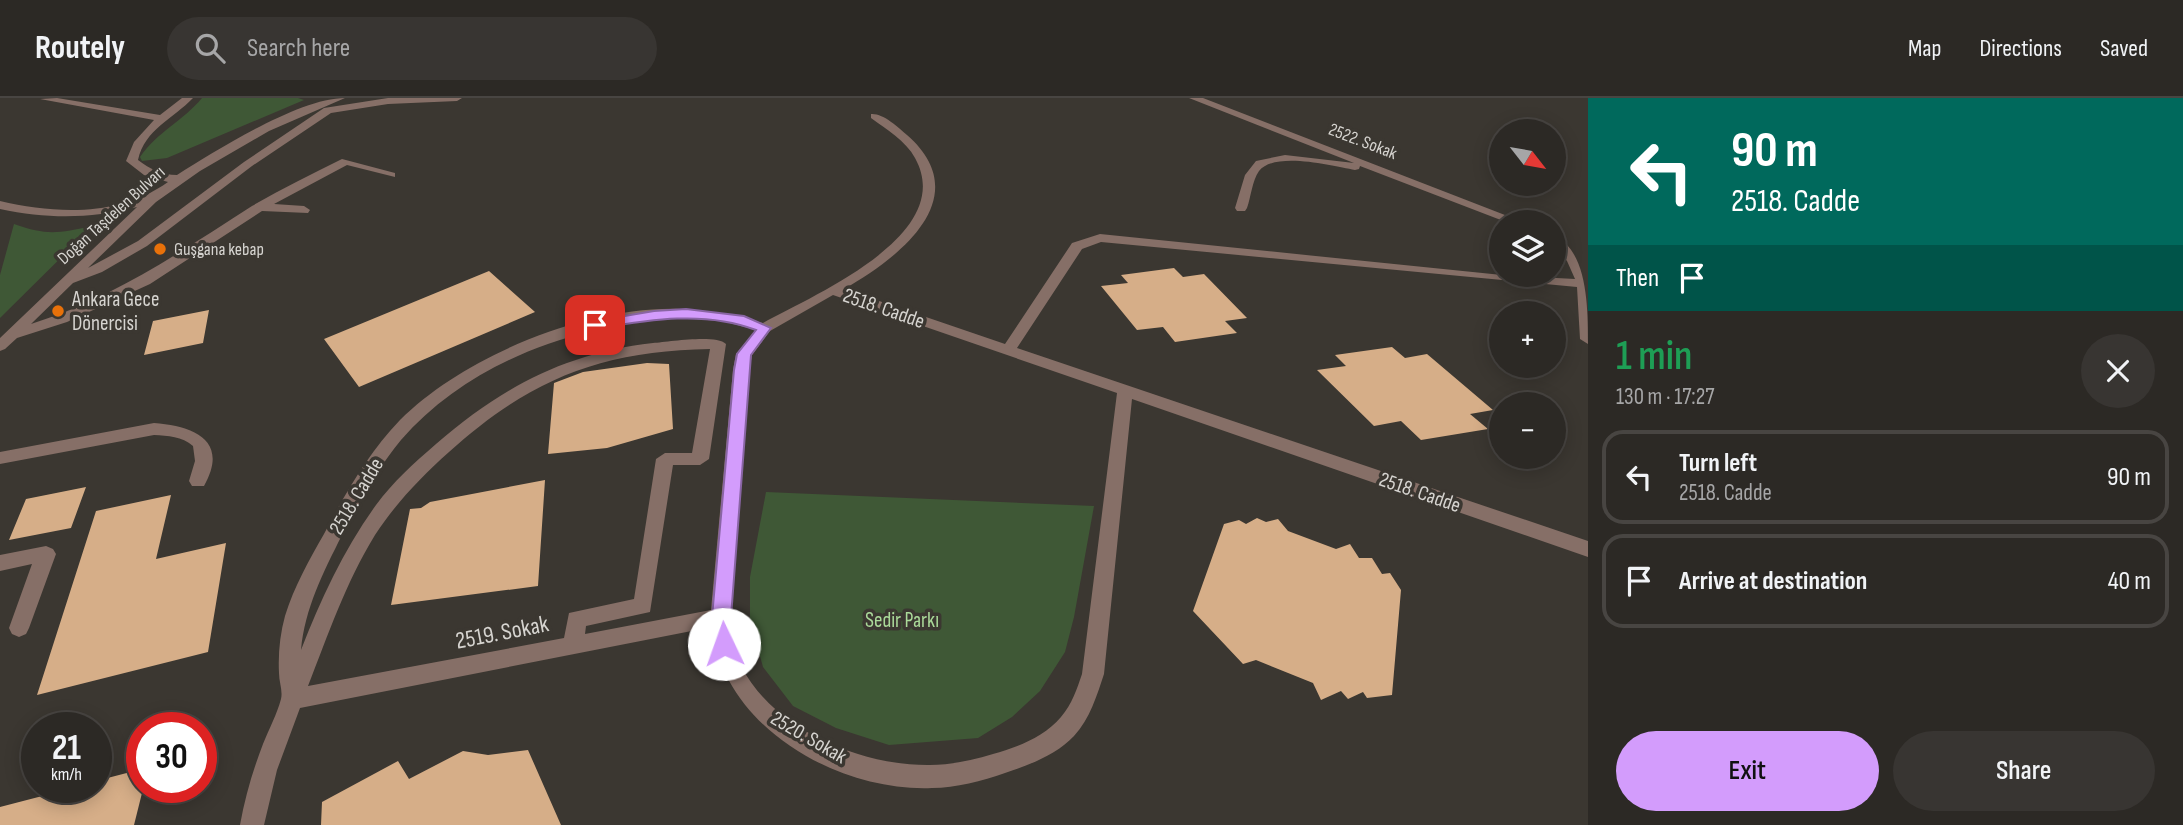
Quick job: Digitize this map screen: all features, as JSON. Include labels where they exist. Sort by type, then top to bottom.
[{"type":"street","points":[[179,179],[158,177],[132,161],[133,152],[140,142],[188,98]]},
{"type":"street","name":"Doğan Taşdelen Bulvarı","points":[[0,346],[152,199],[179,179],[236,144],[324,108],[340,98]]},
{"type":"street","points":[[68,281],[92,273],[131,252],[324,108],[388,101],[457,98]]},
{"type":"street","name":"2522. Sokak","points":[[1194,98],[1489,211]]},
{"type":"street","points":[[45,99],[164,119]]},
{"type":"street","points":[[832,290],[865,273],[890,253],[925,214],[930,196],[929,179],[922,160],[896,131],[876,116]]},
{"type":"street","points":[[1241,208],[1253,170],[1270,159],[1302,159],[1386,171]]},
{"type":"street","points":[[11,335],[62,319],[145,281],[261,207],[346,161],[391,175]]},
{"type":"street","points":[[0,205],[44,215],[70,216],[152,199]]},
{"type":"street","points":[[261,207],[304,210]]},
{"type":"street","points":[[1008,350],[1077,246],[1100,238],[1586,284]]},
{"type":"street","points":[[1566,247],[1581,265],[1586,284],[1588,339]]},
{"type":"street","name":"2518. Cadde","points":[[293,699],[287,666],[290,631],[319,559],[368,473],[392,440],[422,410],[491,363],[530,344],[575,329],[654,315],[716,315],[744,320],[765,328],[832,290],[1588,549]]},
{"type":"street","name":"2520. Sokak","points":[[765,328],[744,354],[721,617],[724,644],[733,672],[749,695],[768,715],[794,734],[848,762],[888,773],[930,777],[999,764],[1034,751],[1063,731],[1083,705],[1093,674],[1125,390]]},
{"type":"street","name":"2518. Cadde","points":[[252,825],[270,760],[338,587],[381,512],[408,480],[461,432],[508,397],[568,367],[647,349],[718,344],[700,459],[665,459],[643,606],[576,619],[574,645]]},
{"type":"street","points":[[0,458],[154,429],[179,430],[198,441],[205,456],[198,481]]},
{"type":"street","points":[[0,563],[46,554],[19,628]]},
{"type":"street","name":"2519. Sokak","points":[[293,699],[721,617]]},
{"type":"green space","points":[[202,98],[304,100],[167,158],[142,161],[140,157],[147,148]]},
{"type":"green space","points":[[14,224],[53,232],[93,226],[0,318],[0,275]]},
{"type":"green space","name":"Sedir Parkı","points":[[766,492],[1094,506],[1065,652],[1040,691],[1012,717],[978,738],[889,745],[836,728],[793,706],[763,667],[750,620],[750,577]]},
{"type":"building","points":[[1174,268],[1183,277],[1204,274],[1247,318],[1225,321],[1237,333],[1175,342],[1163,327],[1137,330],[1101,286],[1128,283],[1121,275]]},
{"type":"building","points":[[489,271],[535,312],[359,387],[324,339]]},
{"type":"building","points":[[209,310],[203,343],[144,355],[153,321]]},
{"type":"building","points":[[1392,347],[1405,358],[1427,354],[1489,407],[1489,411],[1470,414],[1488,429],[1421,440],[1401,421],[1374,426],[1317,370],[1346,366],[1335,355]]},
{"type":"building","points":[[647,363],[669,364],[673,429],[607,448],[548,454],[554,383],[583,372]]},
{"type":"building","points":[[545,480],[538,586],[391,605],[410,509],[421,508],[430,502]]},
{"type":"building","points":[[86,487],[71,528],[9,540],[26,499]]},
{"type":"building","points":[[171,495],[156,559],[226,543],[208,652],[37,695],[96,511]]},
{"type":"building","points":[[1257,518],[1266,522],[1278,519],[1288,531],[1336,549],[1350,544],[1359,558],[1372,558],[1382,574],[1390,573],[1401,590],[1392,695],[1367,698],[1363,692],[1348,699],[1341,691],[1321,700],[1313,683],[1256,660],[1243,664],[1193,611],[1224,524],[1239,520],[1246,524]]},
{"type":"building","points":[[528,750],[561,825],[321,825],[322,802],[398,761],[409,779],[463,751],[488,755]]},
{"type":"building","points":[[126,773],[126,803],[140,803],[134,825],[0,825],[0,807],[21,802],[112,803],[112,777]]},
{"type":"place","name":"Guşgana kebap","points":[[160,249]]},
{"type":"place","name":"Ankara Gece Dönercisi","points":[[58,311]]},
{"type":"route","points":[[595,325],[615,320],[686,313],[744,320],[765,328],[744,354],[741,370],[721,617],[724,644]]}]
